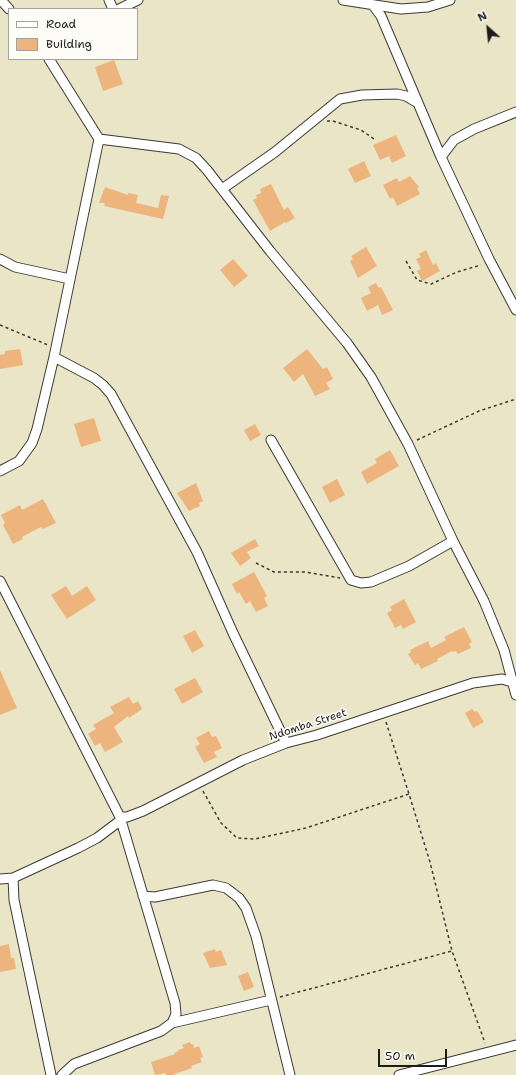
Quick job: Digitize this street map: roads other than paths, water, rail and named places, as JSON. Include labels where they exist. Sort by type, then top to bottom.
[{"type":"street","points":[[1,0],[8,8]]},
{"type":"street","points":[[121,8],[138,0]]},
{"type":"street","points":[[343,0],[401,9],[428,7],[450,0]]},
{"type":"street","points":[[373,5],[381,16],[441,157],[516,310]]},
{"type":"street","points":[[0,471],[19,461],[32,443],[37,429],[99,139],[50,60]]},
{"type":"street","points":[[222,189],[275,152],[340,99],[362,95],[397,94],[406,96],[418,103]]},
{"type":"street","points":[[441,157],[454,140],[474,129],[516,112]]},
{"type":"street","points":[[99,139],[179,149],[196,158],[222,189],[270,252],[347,344],[367,372],[408,444],[453,541],[484,601],[504,650],[516,695]]},
{"type":"street","points":[[0,259],[14,267],[70,279]]},
{"type":"street","points":[[54,352],[104,385],[111,394],[197,552],[233,633],[286,743]]},
{"type":"street","points":[[271,440],[352,580],[361,583],[371,582],[409,566],[453,541]]},
{"type":"street","points":[[0,581],[120,819],[174,1003],[176,1014],[172,1023]]},
{"type":"street","name":"Ndomba Street","points":[[120,819],[143,812],[243,760],[286,743],[317,735],[473,683],[502,679],[512,682]]},
{"type":"street","points":[[0,879],[13,878],[78,848],[97,838],[120,819]]},
{"type":"street","points":[[13,878],[14,900],[51,1075]]},
{"type":"street","points":[[143,896],[155,898],[213,885],[226,888],[239,898],[246,908],[256,936],[290,1075]]},
{"type":"street","points":[[62,1075],[74,1064],[161,1031],[172,1023],[271,1000]]},
{"type":"street","points":[[399,1075],[516,1045]]}]
